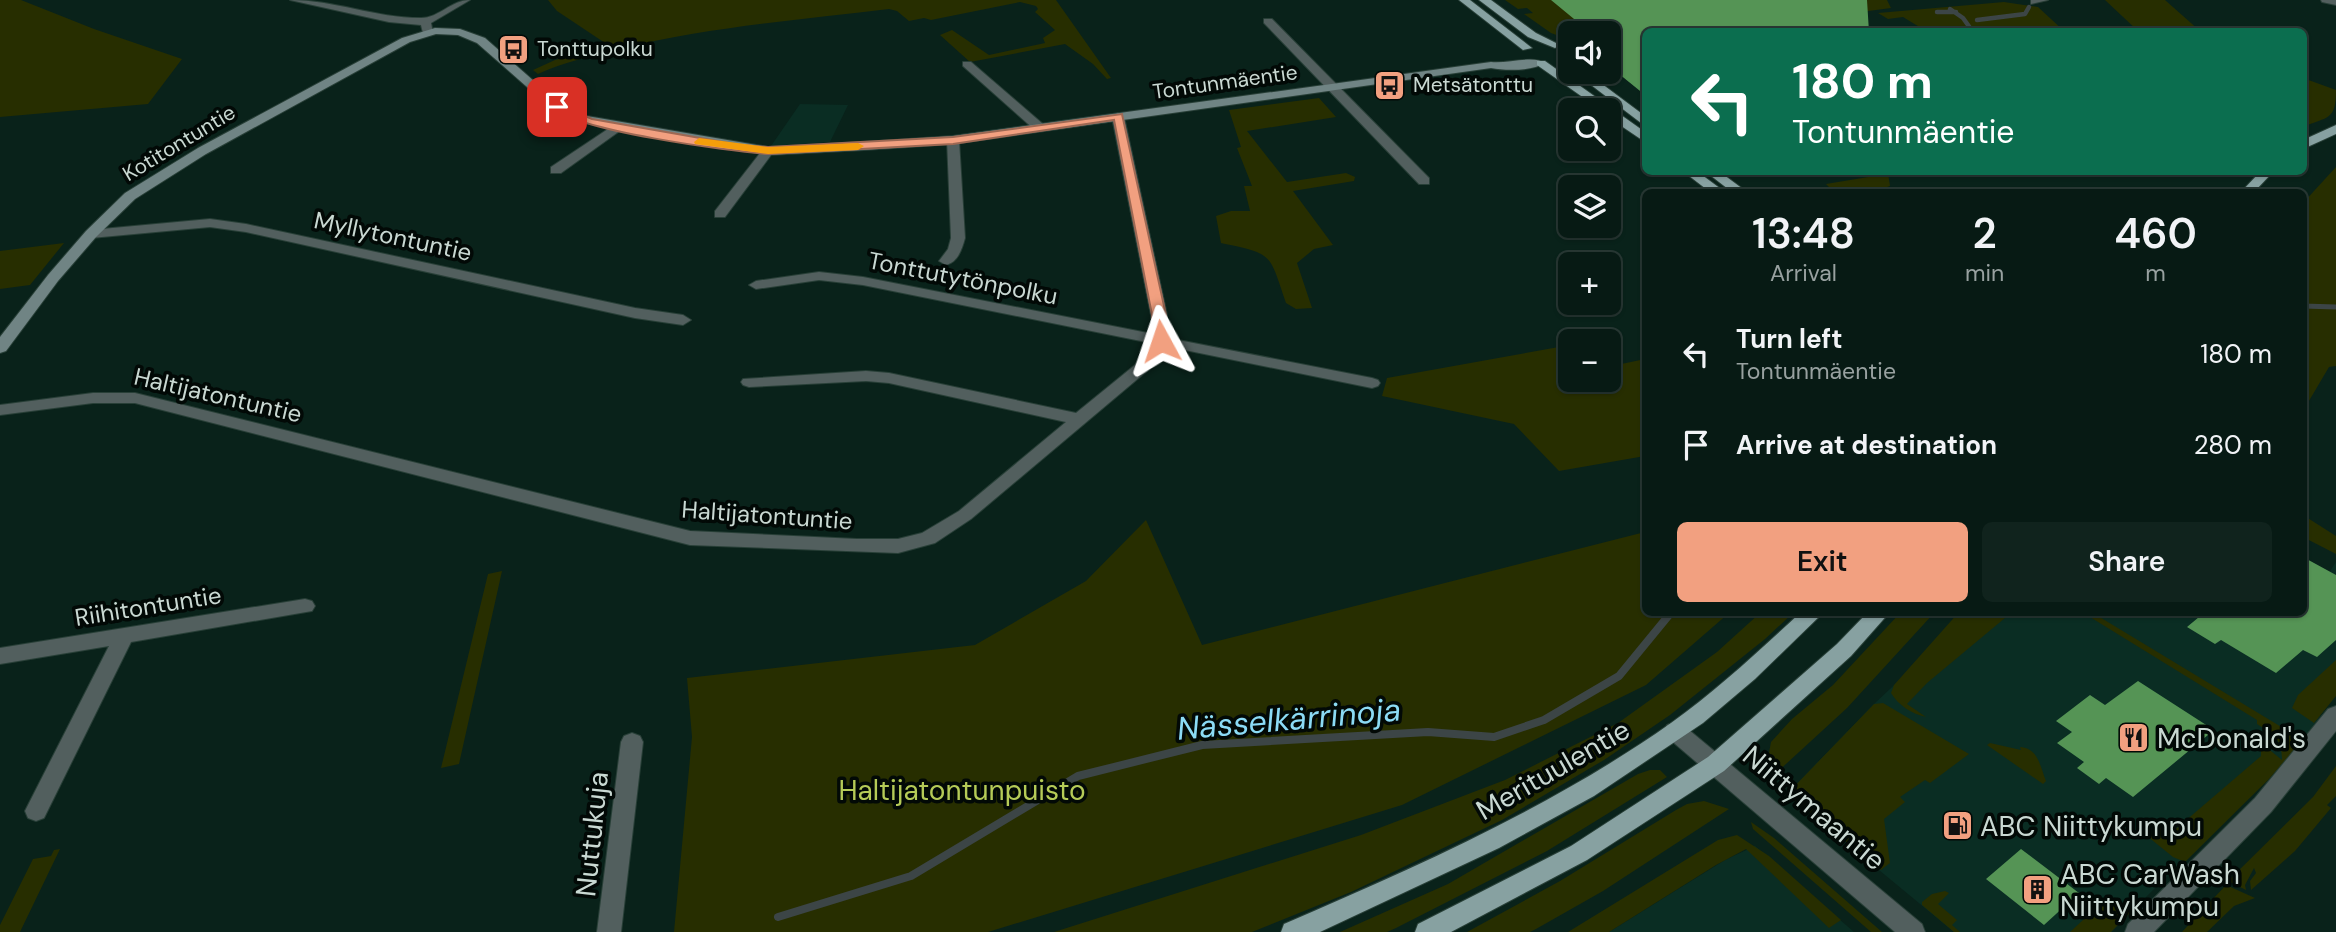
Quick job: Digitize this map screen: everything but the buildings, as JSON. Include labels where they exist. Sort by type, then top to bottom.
[{"type":"main road","points":[[1464,0],[1540,63],[1590,98]]},
{"type":"main road","points":[[1484,0],[1532,35],[1558,46]]},
{"type":"main road","points":[[1526,51],[1539,44],[1555,45]]},
{"type":"main road","points":[[1540,63],[1558,64]]},
{"type":"main road","points":[[1596,84],[1642,120]]},
{"type":"main road","points":[[1621,120],[1642,136]]},
{"type":"main road","points":[[2307,143],[2336,130]]},
{"type":"main road","points":[[1694,175],[1714,189]]},
{"type":"main road","points":[[1716,175],[1736,189]]},
{"type":"main road","points":[[2250,189],[2264,175]]},
{"type":"main road","name":"Merituulentie","points":[[1293,932],[1425,875],[1547,813],[1675,732],[1707,708],[1810,616]]},
{"type":"main road","points":[[1427,932],[1578,853],[1716,764],[1844,650],[1876,616]]},
{"type":"street","name":"Tontunmäentie","points":[[295,0],[454,31],[484,41],[567,114],[590,122],[768,151],[953,141],[1491,65],[1526,51]]},
{"type":"street","name":"Kotitontuntie","points":[[0,348],[53,278],[91,234],[130,196],[171,169],[398,44],[465,0]]},
{"type":"street","points":[[2326,0],[2336,2]]},
{"type":"street","points":[[1268,21],[1424,181]]},
{"type":"street","name":"Tontunmäentie","points":[[1491,65],[1504,67],[1540,63]]},
{"type":"street","points":[[967,64],[1040,128]]},
{"type":"street","points":[[1118,117],[1159,315],[1161,341]]},
{"type":"street","points":[[556,170],[618,127]]},
{"type":"street","points":[[946,261],[955,250],[958,238],[953,141]]},
{"type":"street","points":[[720,214],[768,151]]},
{"type":"street","name":"Myllytontuntie","points":[[91,234],[210,223],[246,228],[635,313],[682,320]]},
{"type":"street","name":"Tonttutytönpolku","points":[[756,285],[819,276],[863,281],[1372,383]]},
{"type":"street","name":"Haltijatontuntie","points":[[0,410],[93,398],[135,398],[690,538],[898,546],[928,538],[965,515],[1141,368],[1161,341]]},
{"type":"street","points":[[750,382],[866,376],[890,378],[1079,419]]},
{"type":"street","name":"Riihitontuntie","points":[[0,656],[305,607]]},
{"type":"street","points":[[36,811],[124,636]]},
{"type":"street","points":[[2137,932],[2263,805],[2335,718]]},
{"type":"street","name":"Niittymaantie","points":[[1675,732],[1913,932]]},
{"type":"street","name":"Nuttukuja","points":[[609,932],[632,742]]},
{"type":"shaded area","points":[[800,104],[848,105],[830,142],[771,146]]},
{"type":"shaded area","points":[[2336,562],[2336,694],[2303,740],[2111,932],[1954,932],[1787,794],[1874,704],[1968,616],[2307,616],[2307,606]]},
{"type":"shaded area","points":[[1755,846],[1854,932],[1609,932],[1725,860]]},
{"type":"green space","points":[[0,0],[21,0],[94,29],[182,59],[148,104],[0,117]]},
{"type":"green space","points":[[548,0],[1056,0],[1111,78],[1107,79],[1093,64],[1065,44],[970,62],[940,35],[952,30],[989,55],[1045,43],[1043,38],[1055,30],[1035,12],[1038,9],[1036,6],[1020,2],[931,20],[924,18],[909,21],[897,11],[889,9],[720,30],[653,41],[599,54],[538,74],[533,70],[555,60],[611,47],[557,11]]},
{"type":"green space","points":[[1505,0],[1887,0],[1891,8],[1731,26],[1642,28],[1642,31],[1621,32],[1621,21],[1558,21],[1558,36],[1524,14],[1533,13],[1527,8],[1518,9]]},
{"type":"green space","points":[[2105,0],[2165,0],[2197,28],[2135,28]]},
{"type":"green space","points":[[2004,2],[2038,7],[2061,28],[1921,28],[1903,17],[1888,19],[1878,13]]},
{"type":"green space","points":[[2307,79],[2336,90],[2332,112],[2324,119],[2307,125]]},
{"type":"green space","points":[[1319,98],[1336,117],[1247,131],[1287,182],[1346,173],[1355,177],[1354,181],[1293,191],[1333,245],[1314,249],[1297,263],[1312,308],[1296,309],[1286,303],[1267,258],[1251,250],[1221,243],[1216,216],[1231,211],[1250,211],[1244,186],[1252,186],[1237,148],[1241,147],[1229,110]]},
{"type":"green space","points":[[2336,167],[2336,366],[2329,367],[2307,404],[2307,199]]},
{"type":"green space","points":[[1888,175],[1890,186],[1882,189],[1831,189],[1826,184]]},
{"type":"green space","points":[[64,243],[30,285],[0,289],[0,251]]},
{"type":"green space","points":[[1558,347],[1558,392],[1621,392],[1621,364],[1642,360],[1642,457],[1559,471],[1514,424],[1382,396],[1387,378]]},
{"type":"green space","points":[[2307,518],[2336,536],[2336,554],[2307,539]]},
{"type":"green space","name":"Haltijatontunpuisto","points":[[1146,520],[1202,645],[1642,533],[1642,616],[1726,616],[1646,685],[1402,805],[988,932],[674,932],[692,737],[687,678],[975,645],[1086,581]]},
{"type":"green space","points":[[502,571],[459,764],[441,768],[488,574]]},
{"type":"green space","points":[[1757,616],[1790,616],[1670,715],[1604,760],[1502,820],[1351,892],[1252,932],[1054,932],[1361,835],[1505,780],[1618,723],[1717,652]]},
{"type":"green space","points":[[1897,616],[1931,616],[1847,708],[1774,775],[1768,758],[1771,742],[1792,719],[1833,685]]},
{"type":"green space","points":[[1955,616],[2007,616],[1927,683],[1907,704],[1926,717],[1901,705],[1891,693],[1894,685]]},
{"type":"green space","points":[[2098,616],[2303,740],[2268,780],[2185,862],[2173,857],[2147,836],[2155,833],[2153,821],[2177,828],[2261,756],[2261,748],[2266,747],[2282,760],[2279,742],[2257,724],[2257,720],[2090,617]]},
{"type":"green space","points":[[2336,660],[2336,696],[2314,723],[2292,708],[2298,695]]},
{"type":"green space","points":[[1883,703],[1969,754],[1930,783],[1925,780],[1900,797],[1905,802],[1884,819],[1890,863],[1881,870],[1787,794],[1874,704]]},
{"type":"green space","points":[[1990,743],[2031,751],[2038,759],[2046,781],[2043,784],[1987,745]]},
{"type":"green space","points":[[2336,766],[2336,796],[2327,805],[2331,808],[2295,851],[2251,890],[2250,881],[2256,873],[2254,868],[2245,885],[2246,890],[2228,881],[2313,797]]},
{"type":"green space","points":[[1660,770],[1667,777],[1547,851],[1387,932],[1340,932],[1448,884],[1638,774]]},
{"type":"green space","points":[[1704,801],[1729,809],[1603,891],[1536,929],[1530,932],[1467,932],[1560,881],[1676,810],[1687,804]]},
{"type":"green space","points":[[1751,822],[1774,838],[1882,932],[1871,932],[1753,829]]},
{"type":"green space","points":[[1737,835],[1769,856],[1841,920],[1829,928],[1746,849],[1609,932],[1568,932],[1718,840]]},
{"type":"green space","points":[[60,849],[20,932],[0,932],[0,925],[33,859],[51,856],[54,850]]},
{"type":"green space","points":[[2226,885],[2255,898],[2234,906],[2207,932],[2182,932]]},
{"type":"green space","points":[[1945,891],[1949,893],[1938,904],[1957,920],[1952,925],[1960,932],[1954,932],[1922,905],[1932,894]]},
{"type":"green space","points":[[2108,897],[2131,912],[2111,932],[2070,932]]},
{"type":"waterway","points":[[1977,20],[2025,14],[2029,7]]},
{"type":"waterway","points":[[1950,9],[1954,12]]},
{"type":"waterway","points":[[1937,12],[1954,12]]},
{"type":"waterway","points":[[1954,12],[1970,28]]},
{"type":"waterway","points":[[2307,306],[2336,307]]},
{"type":"waterway","name":"Nässelkärrinoja","points":[[778,917],[911,876],[1078,776],[1202,745],[1428,732],[1494,737],[1544,720],[1619,676],[1668,616]]},
{"type":"slow traffic","points":[[699,142],[768,151],[858,146]]},
{"type":"place","name":"Tonttupolku","points":[[514,49]]},
{"type":"place","name":"Metsätonttu","points":[[1390,85]]},
{"type":"place","name":"McDonald's","points":[[2134,738]]},
{"type":"place","name":"ABC Niittykumpu","points":[[1957,826]]},
{"type":"place","name":"ABC CarWash Niittykumpu","points":[[2037,890]]},
{"type":"route","points":[[557,107],[567,114],[590,122],[768,151],[953,141],[1118,117],[1159,315],[1161,341]]}]
